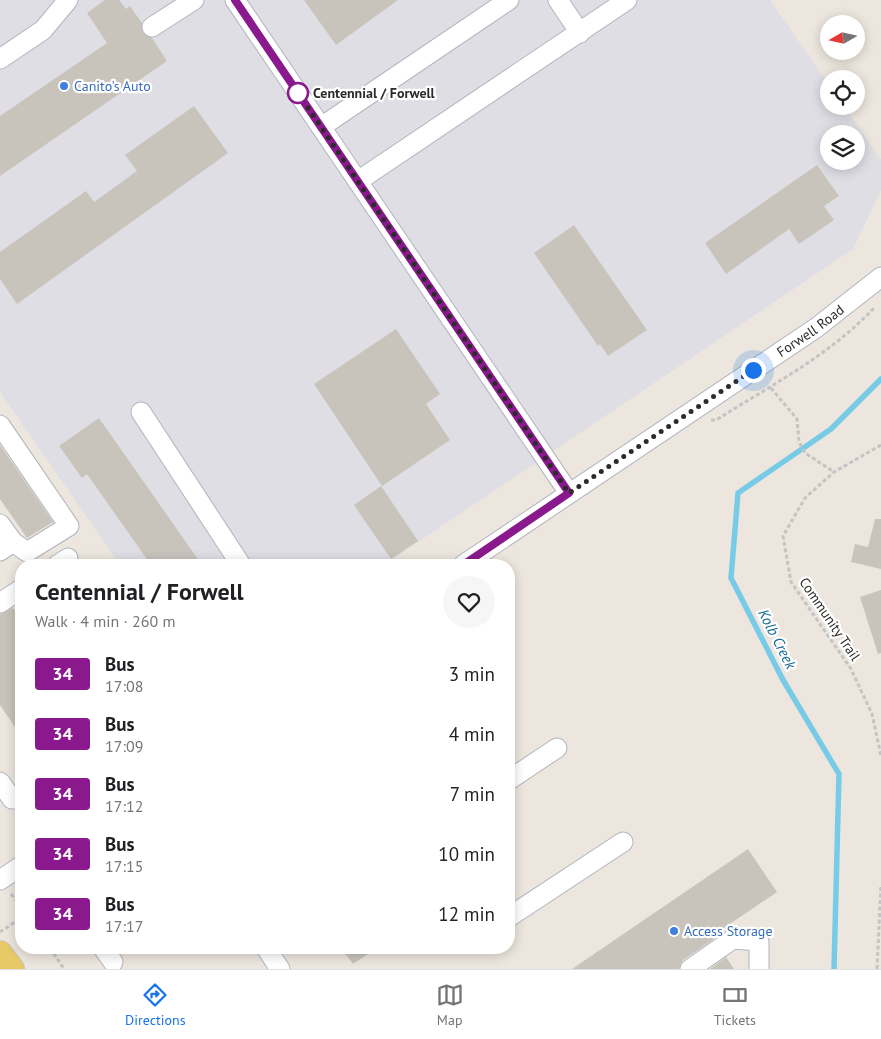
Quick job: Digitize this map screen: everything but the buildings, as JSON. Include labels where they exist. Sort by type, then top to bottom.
[{"type":"main road","points":[[0,953],[12,969]]},
{"type":"street","points":[[0,59],[43,30],[68,0]]},
{"type":"street","points":[[152,27],[194,0]]},
{"type":"street","points":[[235,0],[569,493]]},
{"type":"street","points":[[321,127],[490,5],[509,0]]},
{"type":"street","points":[[558,0],[580,33]]},
{"type":"street","points":[[358,181],[627,0]]},
{"type":"street","name":"Forwell Road","points":[[472,559],[816,328],[881,277]]},
{"type":"street","points":[[141,412],[237,559]]},
{"type":"street","points":[[0,425],[69,526],[27,552],[7,547],[0,524]]},
{"type":"street","points":[[0,603],[15,592]]},
{"type":"street","points":[[515,776],[557,748]]},
{"type":"street","points":[[0,782],[12,799],[15,799]]},
{"type":"street","points":[[515,913],[623,842]]},
{"type":"street","points":[[0,880],[15,870]]},
{"type":"street","points":[[690,969],[734,939],[759,941],[759,969]]},
{"type":"street","points":[[270,954],[280,969]]},
{"type":"path","points":[[771,388],[797,419],[799,442],[805,453],[834,472]]},
{"type":"path","name":"Community Trail","points":[[881,444],[834,472],[805,498],[783,536],[791,582],[851,669],[872,714],[881,756]]},
{"type":"path","points":[[877,969],[881,885]]},
{"type":"path","points":[[0,932],[15,922]]},
{"type":"path","points":[[54,954],[64,969]]},
{"type":"shaded area","points":[[0,0],[770,0],[820,72],[820,115],[850,115],[857,125],[820,125],[820,170],[865,170],[865,137],[881,160],[881,190],[853,249],[393,559],[116,559],[0,392]]},
{"type":"waterway","name":"Kolb Creek","points":[[834,969],[839,774],[783,680],[731,578],[738,493],[831,429],[881,379]]},
{"type":"bus line","name":"34","points":[[235,0],[569,493],[472,559]]},
{"type":"place","name":"Canito's Auto","points":[[64,86]]},
{"type":"place","name":"Centennial / Forwell","points":[[298,93]]},
{"type":"place","name":"Access Storage","points":[[674,931]]},
{"type":"route","points":[[298,93],[569,493],[753,370]]}]
